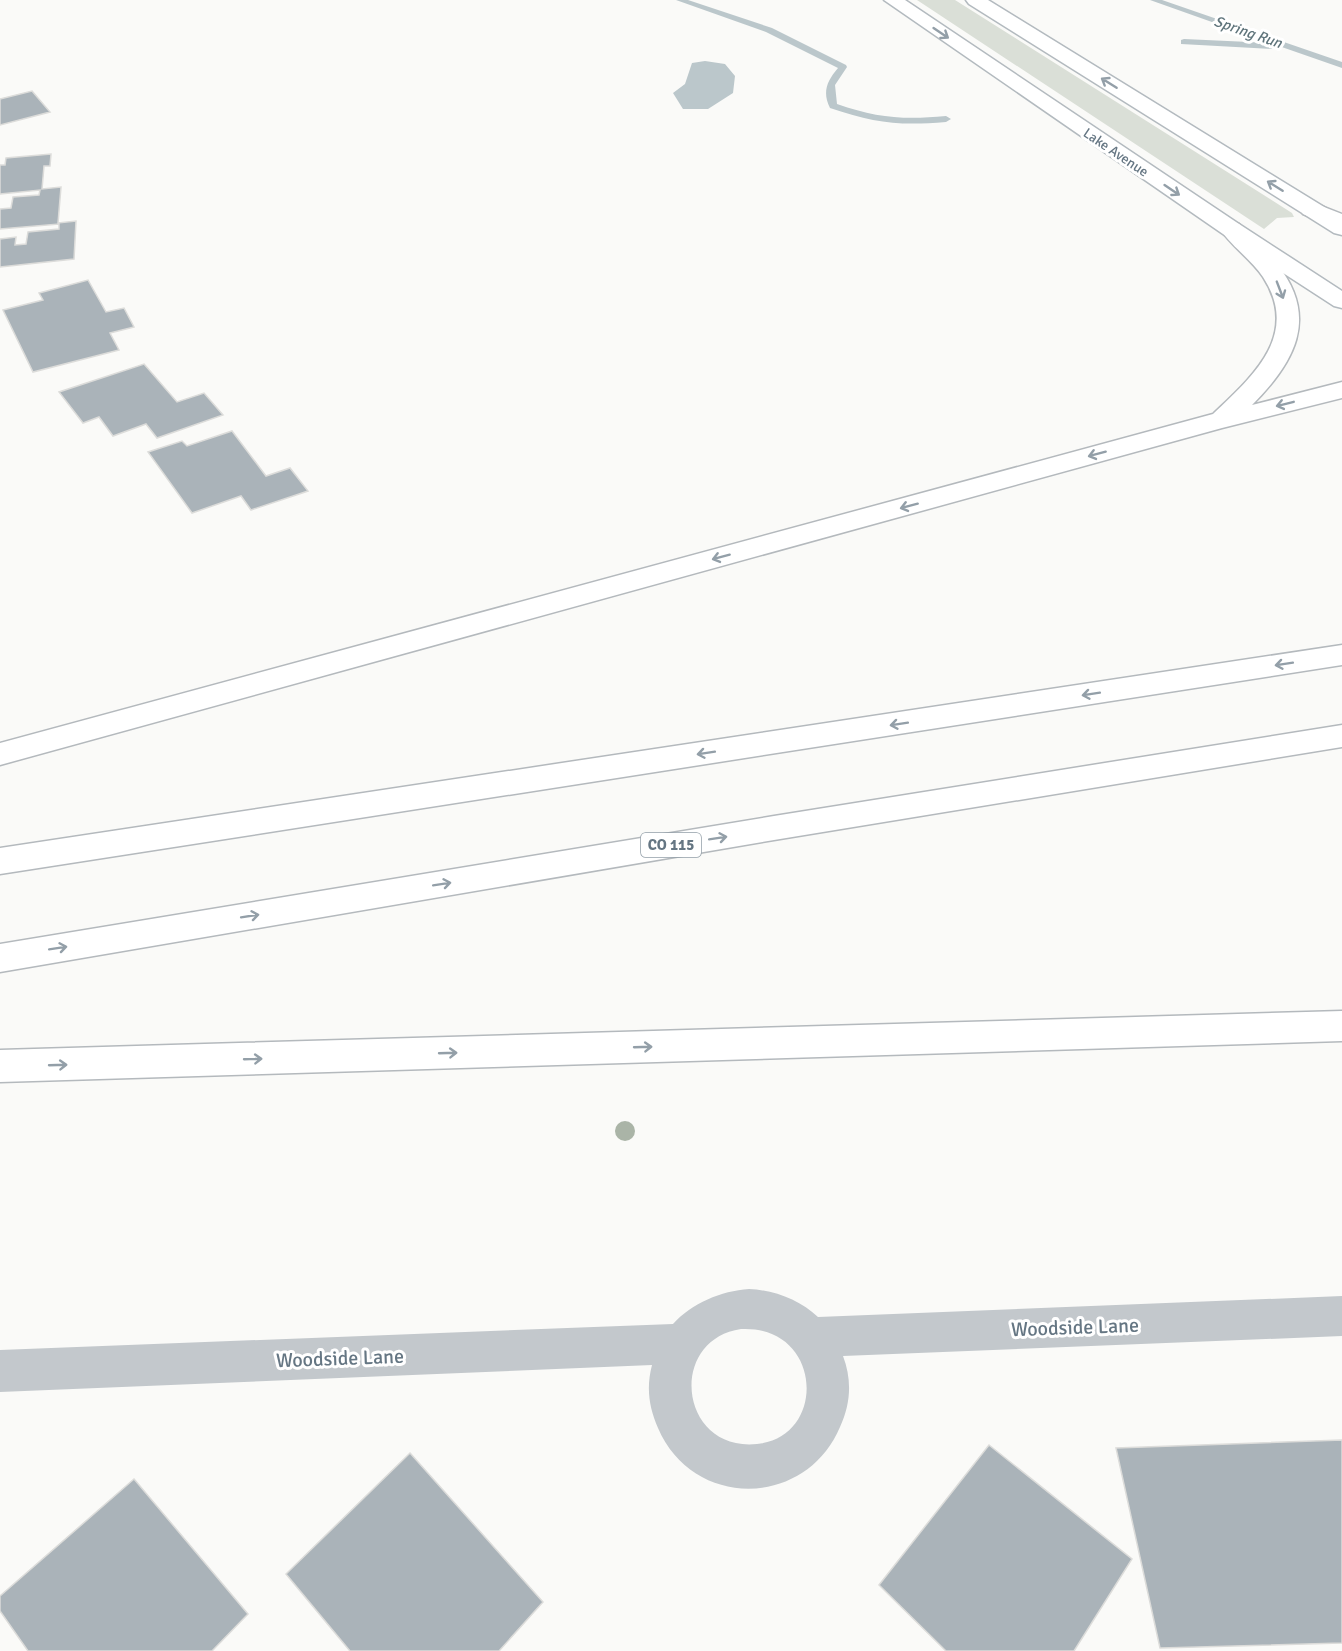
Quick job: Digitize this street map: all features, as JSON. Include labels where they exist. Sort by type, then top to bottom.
[{"type":"main road","name":"Lake Avenue","points":[[892,0],[1231,230],[1342,301]]},
{"type":"main road","points":[[975,0],[1342,228]]},
{"type":"main road","points":[[1311,209],[1342,222]]},
{"type":"main road","points":[[1221,420],[1270,372],[1287,344],[1289,316],[1279,283],[1231,230]]},
{"type":"main road","points":[[0,754],[1221,420],[1342,390]]},
{"type":"main road","points":[[0,861],[1342,655]]},
{"type":"main road","name":"CO 115","points":[[0,957],[1342,736]]},
{"type":"main road","points":[[0,1066],[1342,1026]]},
{"type":"street","points":[[759,1310],[786,1319],[809,1337],[820,1354],[830,1383],[827,1412],[811,1441],[788,1458],[759,1467],[735,1466],[708,1455],[693,1445],[677,1422],[669,1398],[672,1369],[679,1344],[695,1328],[718,1314],[730,1311],[759,1310]]},
{"type":"street","name":"Woodside Lane","points":[[809,1337],[1342,1316]]},
{"type":"street","name":"Woodside Lane","points":[[0,1371],[679,1344]]},
{"type":"shaded area","points":[[917,0],[955,0],[1292,213],[1294,217],[1277,218],[1264,229]]},
{"type":"shaded area","points":[[705,61],[725,64],[735,76],[733,93],[708,109],[683,109],[673,93],[685,84],[692,63]]},
{"type":"building","points":[[32,91],[50,112],[0,125],[0,99]]},
{"type":"building","points":[[51,154],[50,166],[44,166],[42,189],[61,187],[58,223],[76,221],[74,259],[0,267],[0,239],[16,237],[15,245],[26,244],[28,232],[59,229],[59,224],[0,229],[0,209],[11,208],[13,197],[39,195],[40,190],[0,194],[0,165],[5,165],[6,158]]},
{"type":"building","points":[[88,280],[106,312],[124,308],[134,327],[110,333],[119,350],[33,372],[3,310],[43,300],[39,293]]},
{"type":"building","points":[[144,364],[177,402],[204,393],[223,415],[157,438],[146,424],[113,436],[99,417],[83,423],[59,392]]},
{"type":"building","points":[[232,431],[266,476],[290,468],[308,491],[251,510],[241,496],[192,513],[148,452],[182,441],[187,446]]},
{"type":"building","points":[[1342,1440],[1342,1643],[1160,1648],[1116,1448]]},
{"type":"building","points":[[989,1445],[1132,1559],[1074,1651],[946,1651],[879,1585]]},
{"type":"building","points":[[410,1453],[543,1602],[499,1651],[350,1651],[286,1574]]},
{"type":"building","points":[[134,1479],[248,1614],[212,1651],[28,1651],[0,1611],[0,1596]]},
{"type":"waterway","points":[[680,0],[769,30],[843,67],[831,85],[830,95],[833,106],[869,118],[912,122],[946,119]]},
{"type":"waterway","name":"Spring Run","points":[[1154,0],[1342,65]]},
{"type":"waterway","points":[[1184,42],[1272,46]]}]
